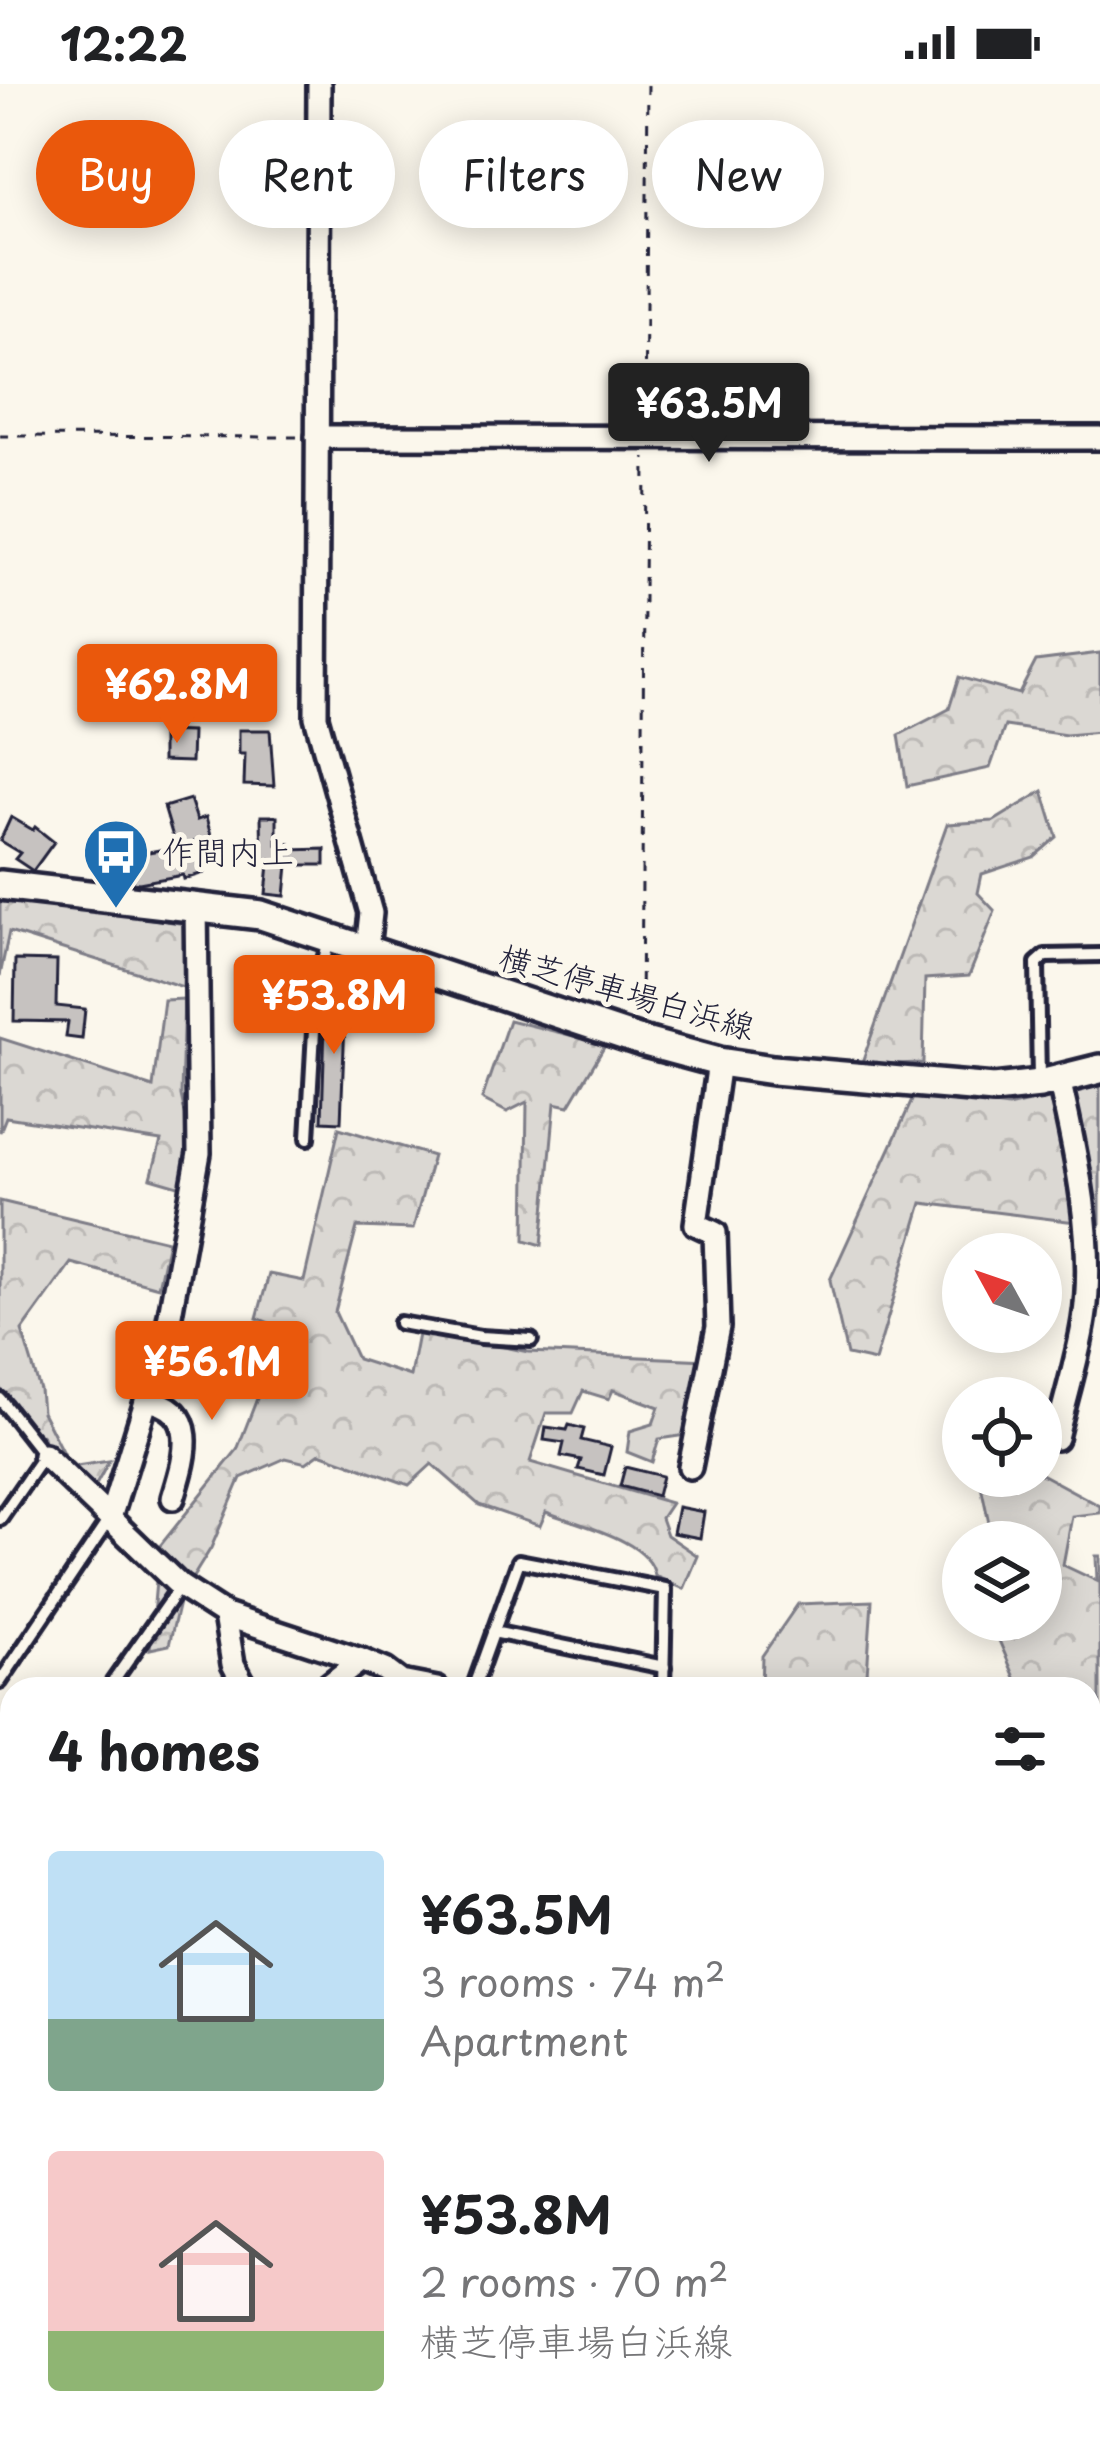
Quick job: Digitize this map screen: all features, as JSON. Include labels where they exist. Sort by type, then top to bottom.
[{"type":"main road","name":"横芝停車場白浜線","points":[[0,885],[261,915],[640,1041],[719,1062],[952,1087],[1049,1082],[1100,1069]]},
{"type":"street","points":[[319,84],[316,717],[371,913],[367,949]]},
{"type":"street","points":[[317,437],[1100,438]]},
{"type":"street","points":[[110,1518],[166,1337],[199,1153],[196,904]]},
{"type":"street","points":[[690,1467],[718,1327],[715,1233],[695,1224],[719,1062]]},
{"type":"street","points":[[1049,1082],[1075,1150],[1087,1273],[1084,1319],[1062,1412]]},
{"type":"street","points":[[146,1400],[159,1402],[176,1415],[185,1430],[188,1444],[173,1498]]},
{"type":"street","points":[[44,1455],[180,1586],[225,1616],[361,1660],[391,1677]]},
{"type":"street","points":[[225,1616],[240,1677]]},
{"type":"street","points":[[339,1677],[361,1660]]},
{"type":"lane","points":[[308,1138],[316,995],[329,937]]},
{"type":"lane","points":[[1049,1082],[1036,963],[1045,956],[1100,956]]},
{"type":"lane","points":[[400,1323],[531,1340]]},
{"type":"lane","points":[[0,1399],[44,1455],[0,1519]]},
{"type":"lane","points":[[3,1677],[110,1518]]},
{"type":"lane","points":[[478,1677],[519,1561],[665,1589],[664,1677]]},
{"type":"lane","points":[[117,1677],[180,1586]]},
{"type":"lane","points":[[494,1633],[664,1667]]},
{"type":"path","points":[[640,1041],[648,84]]},
{"type":"path","points":[[0,436],[317,437]]},
{"type":"green space","points":[[1100,653],[1100,732],[1066,735],[1005,726],[990,768],[907,786],[899,735],[949,709],[959,677],[1019,694],[1036,661]]},
{"type":"green space","points":[[1043,791],[1057,837],[1034,857],[982,874],[978,893],[995,911],[969,976],[925,979],[923,1063],[861,1065],[947,824],[994,821]]},
{"type":"green space","points":[[0,896],[186,924],[183,987],[9,932],[0,976]]},
{"type":"green space","points":[[184,999],[181,1095],[189,1132],[182,1187],[151,1178],[161,1141],[6,1117],[0,1132],[0,1038],[153,1087],[164,1000]]},
{"type":"green space","points":[[509,1020],[606,1044],[569,1106],[555,1103],[542,1245],[525,1240],[527,1102],[507,1112],[482,1099]]},
{"type":"green space","points":[[1100,1085],[1100,1225],[922,1203],[875,1361],[847,1355],[830,1280],[915,1094],[1008,1107]]},
{"type":"green space","points":[[339,1128],[433,1156],[413,1229],[357,1227],[335,1312],[357,1359],[410,1376],[419,1329],[528,1352],[707,1360],[693,1434],[659,1439],[652,1462],[627,1452],[630,1431],[653,1424],[659,1407],[613,1390],[609,1399],[583,1391],[573,1413],[546,1413],[530,1462],[671,1503],[661,1518],[667,1535],[698,1556],[684,1589],[655,1576],[650,1563],[627,1543],[546,1512],[540,1526],[479,1505],[432,1464],[409,1485],[320,1453],[306,1463],[286,1458],[241,1478],[211,1548],[180,1598],[169,1645],[150,1649],[159,1547],[237,1450],[284,1329],[257,1318],[269,1274],[304,1281]]},
{"type":"green space","points":[[0,1201],[168,1241],[158,1287],[71,1263],[22,1331],[42,1412],[70,1467],[109,1461],[84,1507],[53,1478],[43,1437],[0,1400]]},
{"type":"green space","points":[[1062,1485],[1100,1506],[1100,1513],[1072,1516],[1063,1565],[1097,1581],[1096,1556],[1100,1556],[1100,1677],[1015,1677],[999,1641],[1062,1641],[1062,1521],[989,1521],[983,1497],[1062,1497]]},
{"type":"green space","points":[[872,1601],[867,1677],[761,1677],[762,1656],[798,1604]]},
{"type":"building","points":[[239,730],[270,730],[274,786],[244,785],[245,754],[239,754]]},
{"type":"building","points":[[162,731],[192,732],[191,762],[162,761]]},
{"type":"building","points":[[190,799],[197,820],[206,817],[211,836],[195,841],[204,873],[184,879],[183,875],[125,881],[121,857],[176,847],[164,807]]},
{"type":"building","points":[[261,816],[277,816],[277,845],[289,844],[289,850],[325,849],[325,865],[288,865],[285,896],[266,894],[269,864],[262,865]]},
{"type":"building","points":[[11,817],[54,842],[33,871],[15,859],[20,853],[0,841]]},
{"type":"building","points":[[15,960],[57,961],[56,1006],[85,1009],[82,1039],[66,1037],[68,1022],[14,1021]]},
{"type":"building","points":[[326,993],[346,996],[341,1122],[322,1121]]},
{"type":"building","points":[[569,1425],[584,1429],[581,1440],[611,1447],[604,1475],[578,1469],[581,1460],[561,1456],[564,1443],[544,1440],[546,1427],[567,1430]]},
{"type":"building","points":[[625,1467],[662,1476],[657,1496],[620,1486]]},
{"type":"building","points":[[678,1507],[704,1512],[700,1538],[673,1533]]},
{"type":"place","name":"作間内上","points":[[116,911]]}]
